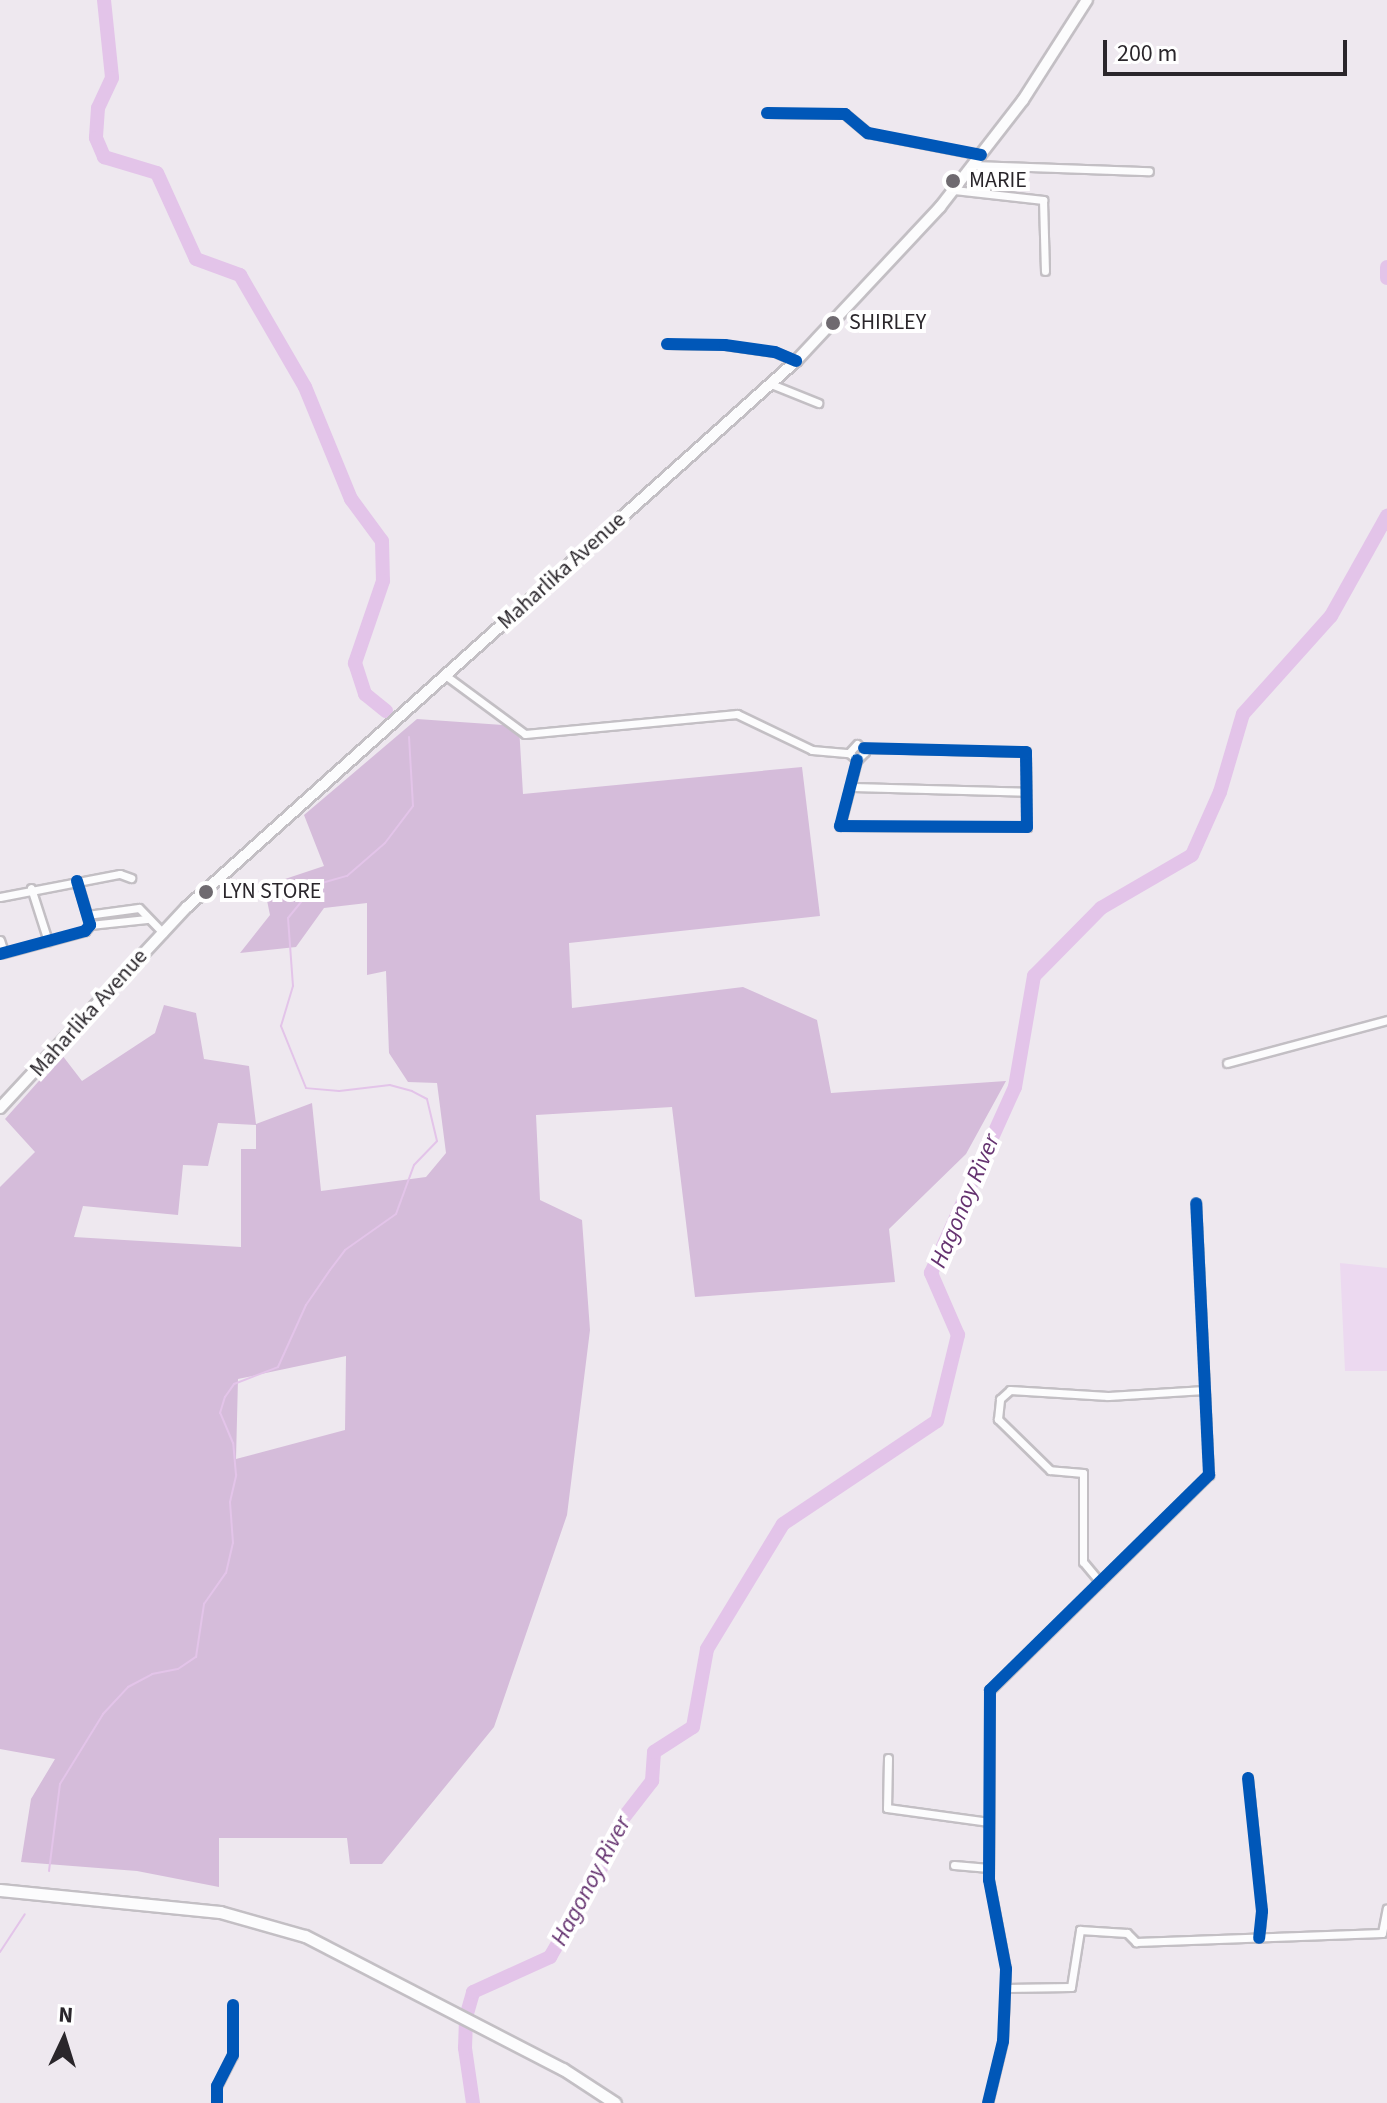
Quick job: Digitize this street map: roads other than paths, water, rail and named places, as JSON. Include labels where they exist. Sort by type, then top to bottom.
[{"type":"main road","name":"Maharlika Avenue","points":[[0,1108],[163,933],[796,361],[954,190],[1087,0]]},
{"type":"main road","points":[[0,1890],[247,1918],[305,1936],[615,2103]]},
{"type":"street","points":[[767,113],[845,114],[868,133],[981,155]]},
{"type":"street","points":[[973,165],[1149,171]]},
{"type":"street","points":[[954,190],[1043,200],[1045,271]]},
{"type":"street","points":[[667,344],[725,345],[775,352],[796,361]]},
{"type":"street","points":[[771,384],[818,403]]},
{"type":"street","points":[[445,675],[525,734],[737,714],[812,750],[849,753],[857,760]]},
{"type":"street","points":[[849,753],[857,744],[864,748],[1026,752],[1024,828],[840,826],[853,787],[857,760]]},
{"type":"street","points":[[857,760],[864,756],[864,748]]},
{"type":"street","points":[[853,787],[1027,792]]},
{"type":"street","points":[[0,897],[31,888],[120,874],[131,878]]},
{"type":"street","points":[[77,881],[90,925]]},
{"type":"street","points":[[31,888],[48,941]]},
{"type":"street","points":[[87,915],[136,907],[163,933]]},
{"type":"street","points":[[0,940],[2,953],[81,934],[90,925],[147,919]]},
{"type":"street","points":[[1227,1063],[1387,1020]]},
{"type":"street","points":[[988,2103],[1003,2041],[1006,1988],[1000,1916],[989,1868],[990,1690],[1209,1475],[1196,1203]]},
{"type":"street","points":[[1100,1582],[1083,1562],[1083,1473],[1050,1470],[998,1419],[1000,1399],[1010,1390],[1108,1396],[1205,1390]]},
{"type":"street","points":[[888,1758],[887,1808],[989,1822]]},
{"type":"street","points":[[1248,1778],[1262,1911],[1259,1938]]},
{"type":"street","points":[[954,1865],[989,1868]]},
{"type":"street","points":[[1006,1988],[1071,1987],[1080,1930],[1127,1933],[1136,1942],[1382,1933],[1387,1908]]},
{"type":"street","points":[[217,2103],[217,2086],[233,2055],[233,2005]]},
{"type":"waterway","points":[[104,0],[112,78],[98,108],[96,138],[104,157],[157,173],[196,259],[240,275],[305,387],[351,499],[382,541],[383,581],[355,663],[365,694],[386,711]]},
{"type":"waterway","name":"Hagonoy River","points":[[1387,267],[1387,278]]},
{"type":"waterway","name":"Hagonoy River","points":[[473,2103],[465,2048],[466,2017],[473,1992],[550,1957],[598,1875],[621,1821],[652,1781],[654,1752],[693,1727],[707,1649],[783,1524],[937,1421],[958,1335],[931,1273],[1015,1087],[1034,976],[1101,908],[1192,855],[1220,792],[1243,714],[1331,616],[1387,516]]},
{"type":"waterway","points":[[49,1871],[60,1784],[103,1714],[128,1687],[152,1674],[178,1669],[196,1657],[204,1604],[226,1573],[233,1543],[230,1502],[236,1475],[233,1443],[220,1413],[225,1397],[234,1384],[278,1367],[306,1305],[330,1270],[345,1250],[396,1214],[414,1165],[437,1141],[427,1099],[412,1091],[390,1085],[339,1091],[306,1088],[281,1026],[293,986],[288,918],[315,885],[347,876],[385,843],[413,806],[409,737]]},
{"type":"waterway","points":[[0,1952],[25,1914]]},
{"type":"place","name":"MARIE","points":[[953,181]]},
{"type":"place","name":"SHIRLEY","points":[[833,323]]},
{"type":"place","name":"LYN STORE","points":[[206,892]]}]
